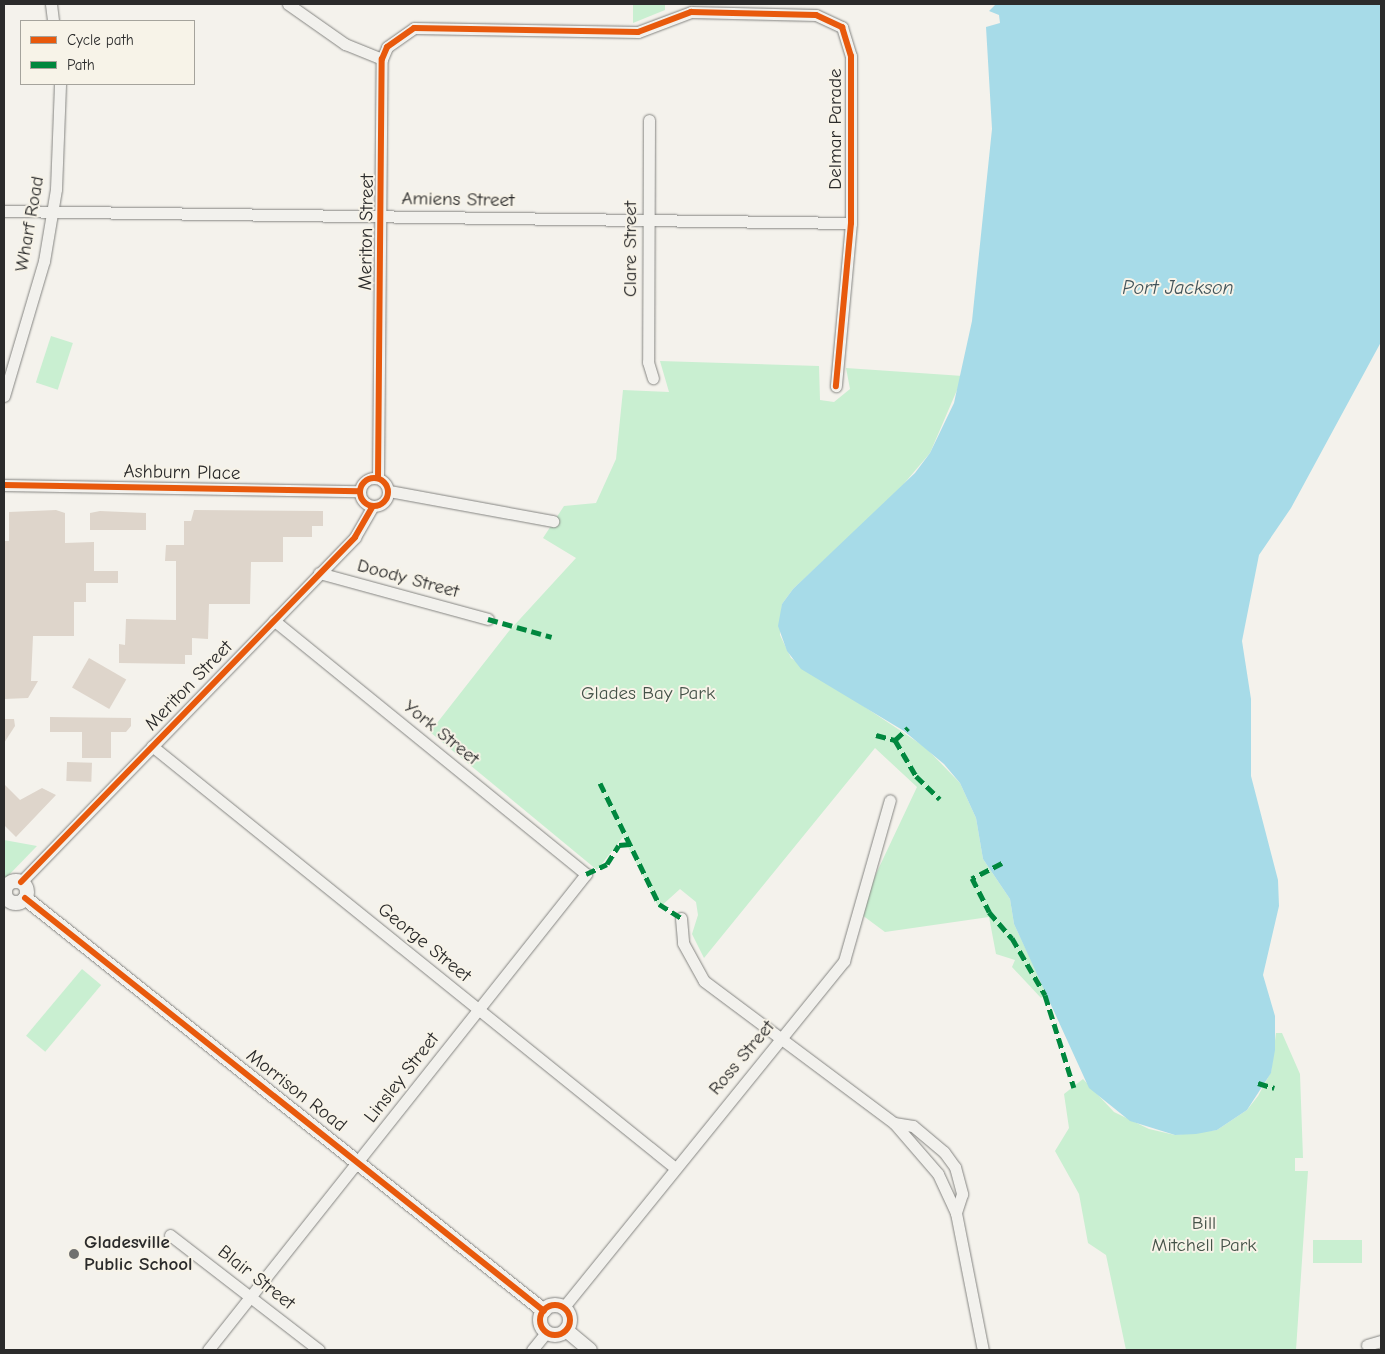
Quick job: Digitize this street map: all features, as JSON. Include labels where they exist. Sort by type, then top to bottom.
[{"type":"street","points":[[51,4],[53,20]]},
{"type":"street","points":[[288,4],[345,44],[382,59]]},
{"type":"street","name":"Delmar Parade","points":[[387,47],[414,28],[638,32],[662,21],[691,12],[816,15],[842,27],[852,56],[851,223],[836,386]]},
{"type":"street","name":"Meriton Street","points":[[378,478],[383,216],[382,59],[387,47]]},
{"type":"street","name":"Wharf Road","points":[[4,396],[44,261],[53,212],[60,85]]},
{"type":"street","name":"Clare Street","points":[[649,120],[648,362],[653,378]]},
{"type":"street","name":"Amiens Street","points":[[4,211],[851,223]]},
{"type":"street","points":[[378,478],[388,484],[390,491],[379,504],[372,507],[363,503],[359,490],[378,478]]},
{"type":"street","name":"Ashburn Place","points":[[4,485],[359,490]]},
{"type":"street","points":[[390,491],[553,521]]},
{"type":"street","name":"Meriton Street","points":[[21,882],[355,537],[372,507]]},
{"type":"street","name":"Doody Street","points":[[319,573],[488,619]]},
{"type":"street","name":"York Street","points":[[274,620],[586,874]]},
{"type":"street","name":"George Street","points":[[152,746],[674,1167]]},
{"type":"street","name":"Ross Street","points":[[563,1308],[674,1167],[844,961],[890,800]]},
{"type":"street","name":"Linsley Street","points":[[208,1350],[586,874]]},
{"type":"street","points":[[21,882],[28,891],[25,898],[16,903],[5,899],[8,884],[21,882]]},
{"type":"street","name":"Morrison Road","points":[[25,898],[359,1160],[544,1311]]},
{"type":"street","points":[[681,918],[683,943],[704,981],[894,1123],[938,1174],[956,1213],[983,1350]]},
{"type":"street","points":[[894,1123],[913,1126],[944,1152],[955,1167],[962,1194],[956,1213]]},
{"type":"street","name":"Blair Street","points":[[170,1235],[251,1295],[319,1350]]},
{"type":"street","points":[[553,1306],[563,1308],[570,1320],[566,1330],[555,1335],[546,1333],[541,1324],[544,1311],[553,1306]]},
{"type":"street","points":[[566,1330],[590,1350]]},
{"type":"street","points":[[532,1350],[546,1333]]},
{"type":"street","points":[[1367,1345],[1381,1341]]},
{"type":"green space","points":[[633,4],[665,4],[665,10],[633,23]]},
{"type":"green space","points":[[51,336],[73,343],[58,390],[36,383]]},
{"type":"green space","name":"Glades Bay Park","points":[[660,361],[819,366],[820,400],[834,402],[850,389],[846,368],[963,376],[930,453],[897,492],[793,589],[782,604],[780,635],[791,658],[925,747],[960,783],[976,818],[983,859],[1010,899],[1014,924],[1047,994],[1041,998],[1012,967],[1015,960],[996,954],[989,917],[885,932],[858,912],[917,787],[875,748],[704,958],[692,934],[698,915],[696,902],[680,889],[659,908],[623,837],[597,870],[430,732],[509,631],[576,558],[543,538],[564,506],[596,503],[616,459],[623,390],[669,392]]},
{"type":"green space","points":[[4,840],[37,846],[4,880]]},
{"type":"green space","points":[[82,969],[101,985],[45,1052],[26,1036]]},
{"type":"green space","name":"Bill Mitchell Park","points":[[1276,1033],[1282,1033],[1300,1074],[1303,1158],[1295,1158],[1295,1171],[1308,1171],[1296,1350],[1126,1350],[1106,1255],[1088,1243],[1079,1194],[1055,1151],[1069,1128],[1064,1094],[1083,1079],[1114,1112],[1149,1129],[1175,1135],[1217,1130],[1247,1110],[1258,1096],[1271,1072]]},
{"type":"green space","points":[[1313,1240],[1362,1240],[1362,1263],[1313,1263]]},
{"type":"water","name":"Port Jackson","points":[[996,4],[1381,4],[1381,342],[1291,508],[1259,555],[1242,641],[1251,699],[1251,776],[1278,880],[1279,906],[1263,975],[1275,1016],[1275,1050],[1271,1073],[1247,1110],[1217,1130],[1196,1134],[1175,1135],[1130,1121],[1089,1088],[1014,924],[1010,899],[983,859],[976,818],[960,783],[944,764],[904,731],[801,669],[787,651],[778,626],[782,604],[793,589],[915,473],[930,453],[954,403],[972,321],[992,129],[986,27],[1000,23],[999,15],[989,11]]},
{"type":"building","points":[[56,510],[65,513],[65,543],[94,542],[94,571],[118,571],[118,583],[86,583],[86,602],[74,602],[74,636],[33,636],[31,681],[38,681],[28,698],[4,699],[4,541],[9,541],[9,512]]},
{"type":"building","points":[[194,510],[323,511],[323,526],[312,526],[312,537],[283,537],[283,562],[251,562],[250,604],[209,604],[208,639],[192,638],[192,655],[185,655],[185,664],[119,663],[119,644],[125,645],[126,619],[176,620],[176,561],[165,561],[166,545],[184,545],[184,521],[191,521]]},
{"type":"building","points":[[100,511],[146,513],[146,530],[90,530],[90,513]]},
{"type":"building","points":[[89,658],[126,680],[109,709],[72,687]]},
{"type":"building","points":[[50,717],[131,718],[131,726],[126,732],[111,732],[111,758],[82,758],[82,732],[50,732]]},
{"type":"building","points":[[4,719],[14,719],[15,726],[4,743]]},
{"type":"building","points":[[67,762],[92,763],[91,782],[66,781]]},
{"type":"building","points":[[4,784],[20,800],[42,788],[56,795],[16,837],[4,825]]},
{"type":"marked path","points":[[488,619],[552,637]]},
{"type":"marked path","points":[[895,740],[908,728]]},
{"type":"marked path","points":[[876,735],[895,740],[916,776],[940,799]]},
{"type":"marked path","points":[[600,783],[659,904],[681,918]]},
{"type":"marked path","points":[[586,874],[607,864],[619,845],[630,844]]},
{"type":"marked path","points":[[1002,863],[972,878],[989,912],[1012,938],[1045,995],[1074,1088]]},
{"type":"marked path","points":[[1258,1083],[1274,1088]]},
{"type":"cycle path","points":[[378,478],[382,59],[387,47],[414,28],[638,32],[691,12],[816,15],[842,27],[851,56],[851,223],[836,386]]},
{"type":"cycle path","points":[[374,478],[384,482],[388,492],[384,502],[374,506],[364,502],[360,492],[364,482],[374,478]]},
{"type":"cycle path","points":[[4,485],[359,491]]},
{"type":"cycle path","points":[[21,882],[355,537],[372,507]]},
{"type":"cycle path","points":[[25,898],[544,1311]]},
{"type":"cycle path","points":[[555,1305],[561,1306],[569,1314],[570,1320],[569,1326],[561,1334],[555,1335],[549,1334],[541,1326],[540,1320],[541,1314],[549,1306],[555,1305]]},
{"type":"place","name":"Gladesville Public School","points":[[74,1254]]}]
